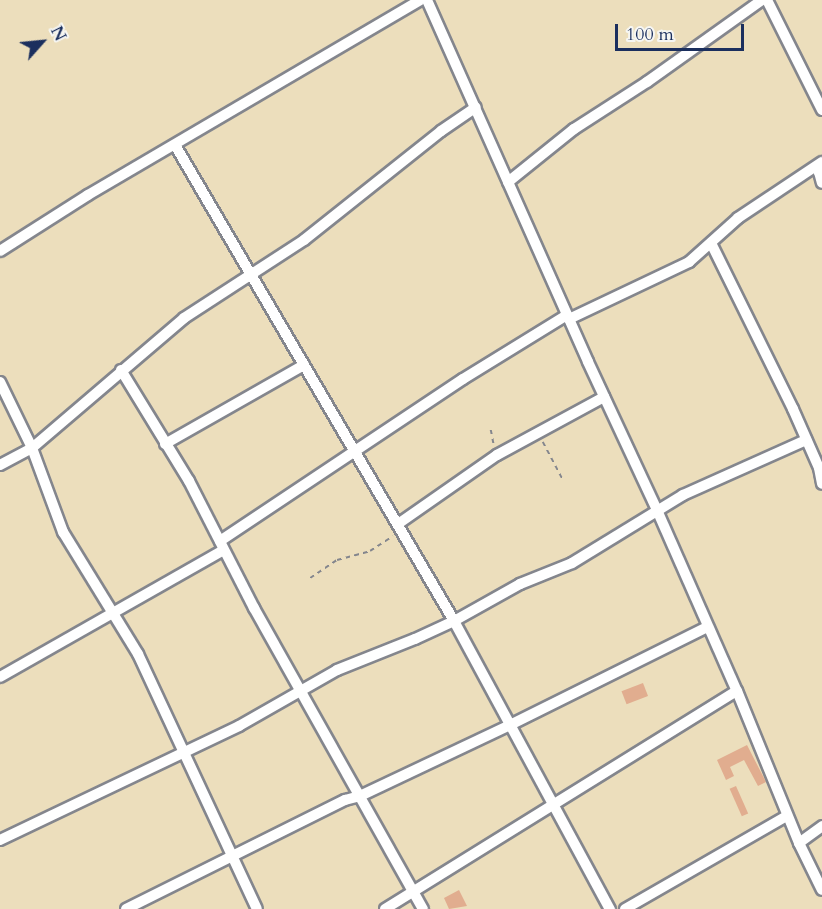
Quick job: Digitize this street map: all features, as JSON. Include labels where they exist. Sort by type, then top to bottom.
[{"type":"street","points":[[0,251],[88,195],[420,0]]},
{"type":"street","points":[[427,0],[604,397],[657,510],[737,691],[798,843],[822,890]]},
{"type":"street","points":[[508,182],[574,129],[647,82],[762,0]]},
{"type":"street","points":[[767,0],[822,110]]},
{"type":"street","points":[[0,465],[32,448],[184,318],[304,240],[441,131],[476,107]]},
{"type":"street","points":[[175,145],[454,621],[512,724],[610,909]]},
{"type":"street","points":[[822,164],[819,172],[822,183]]},
{"type":"street","points":[[0,677],[222,545],[464,379],[568,317],[689,262],[738,218],[822,164]]},
{"type":"street","points":[[711,243],[819,468],[822,484]]},
{"type":"street","points":[[165,444],[304,365]]},
{"type":"street","points":[[121,370],[189,481],[300,689],[415,891],[423,909]]},
{"type":"street","points":[[0,382],[32,448],[63,532],[138,654],[165,717],[257,909]]},
{"type":"street","points":[[400,527],[497,455],[604,397]]},
{"type":"street","points":[[0,840],[146,768],[184,753],[239,726],[300,689],[337,670],[454,621],[520,584],[582,558],[657,510],[692,491],[806,440]]},
{"type":"street","points":[[126,909],[345,800],[360,796],[512,724],[707,627]]},
{"type":"street","points":[[385,909],[554,807],[737,691]]},
{"type":"street","points":[[625,909],[788,816]]},
{"type":"street","points":[[798,843],[822,826]]},
{"type":"path","points":[[491,430],[491,439],[497,455]]},
{"type":"path","points":[[539,431],[562,478]]},
{"type":"path","points":[[310,578],[337,560],[370,551],[400,527]]},
{"type":"building","points":[[643,683],[648,696],[627,704],[622,691]]},
{"type":"building","points":[[747,745],[766,782],[758,786],[744,760],[730,767],[734,776],[726,780],[717,760]]},
{"type":"building","points":[[736,786],[748,813],[742,816],[730,789]]},
{"type":"building","points":[[459,890],[467,906],[449,909],[444,898]]}]
